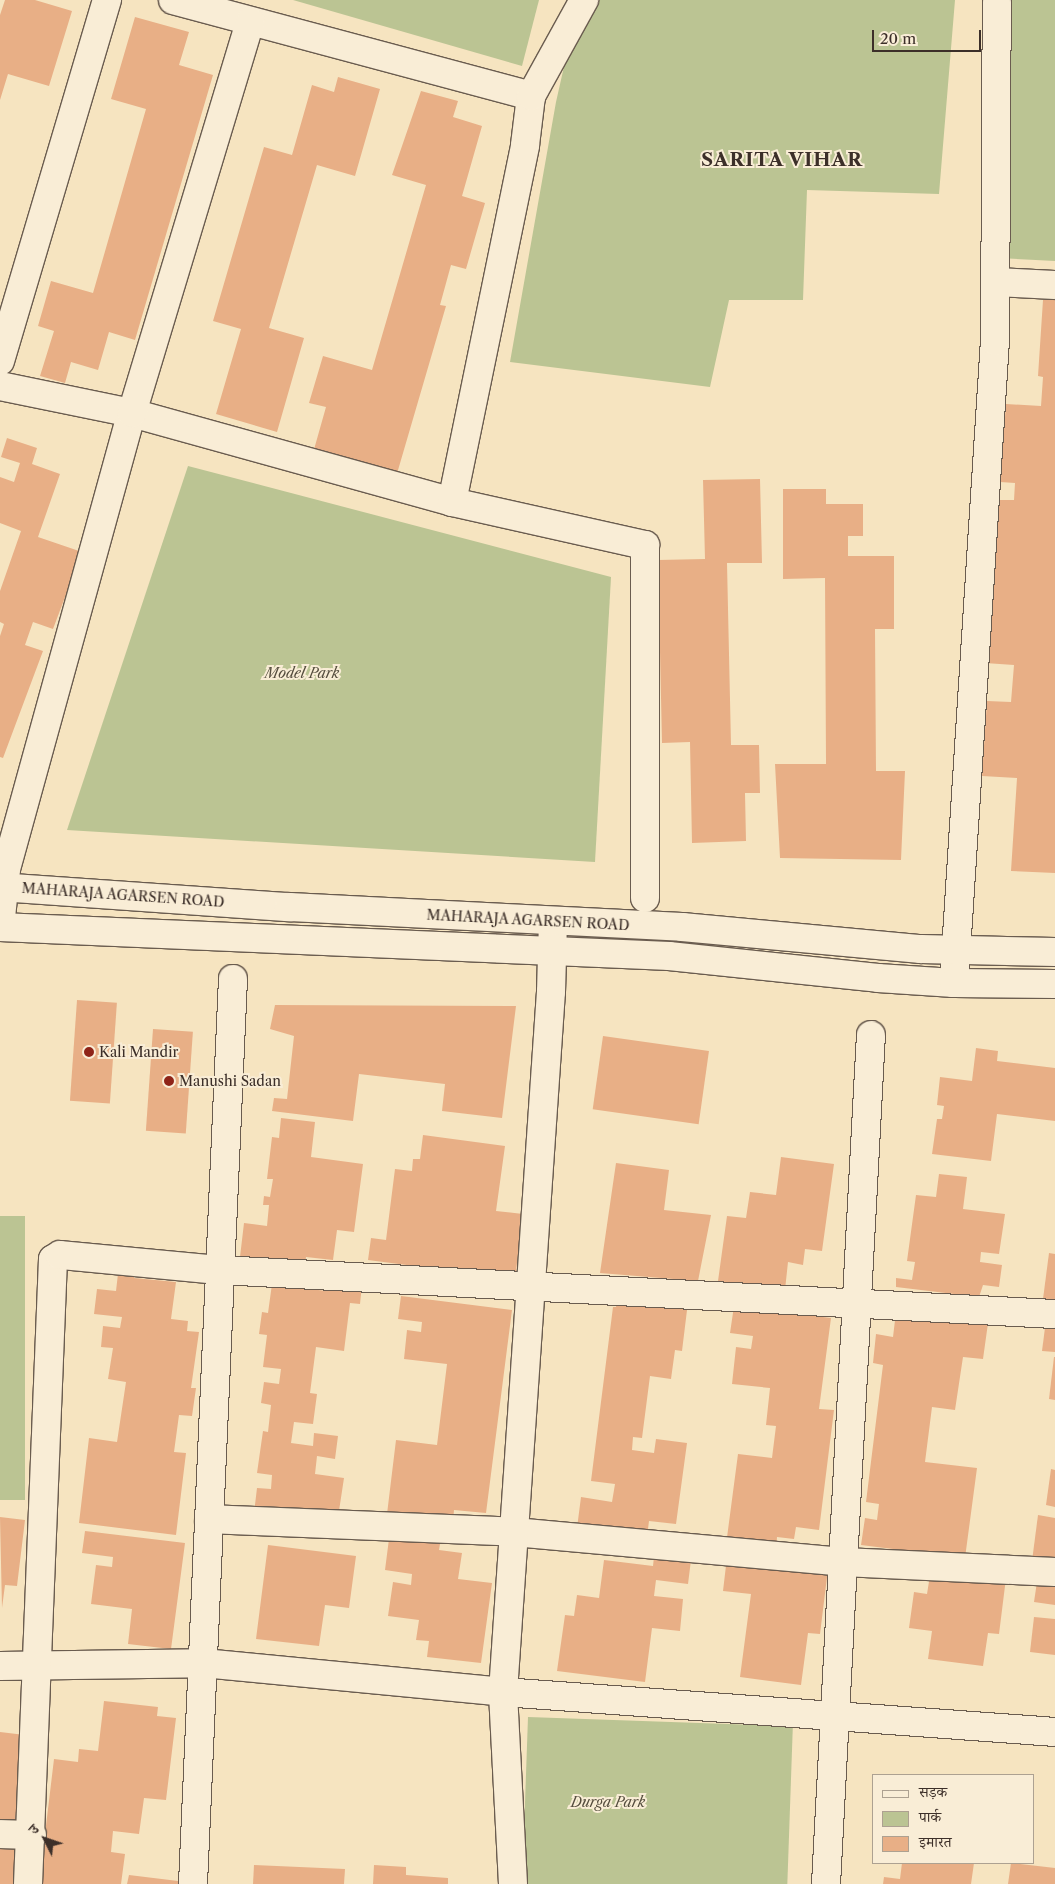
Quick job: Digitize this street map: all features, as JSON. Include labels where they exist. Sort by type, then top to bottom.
[{"type":"street","points":[[0,361],[107,0]]},
{"type":"street","points":[[173,0],[531,96]]},
{"type":"street","points":[[452,502],[525,145],[531,96],[584,0]]},
{"type":"street","points":[[954,983],[996,282],[997,2]]},
{"type":"street","points":[[0,927],[2,887],[6,869],[132,413],[250,21]]},
{"type":"street","points":[[996,282],[1055,285]]},
{"type":"street","points":[[0,386],[132,413],[452,502],[645,545],[645,898]]},
{"type":"street","name":"MAHARAJA AGARSEN ROAD","points":[[2,887],[553,922],[682,927],[957,951],[1055,952]]},
{"type":"street","points":[[187,934],[190,900]]},
{"type":"street","points":[[513,1884],[503,1692],[531,1286],[553,922]]},
{"type":"street","name":"MAHARAJA AGARSEN ROAD","points":[[0,927],[552,949],[698,958],[954,983],[1055,984]]},
{"type":"street","points":[[193,1884],[233,979]]},
{"type":"street","points":[[826,1884],[871,1035]]},
{"type":"street","points":[[28,1884],[32,1835],[53,1258],[60,1255],[220,1270],[1055,1314]]},
{"type":"street","points":[[209,1519],[514,1532],[843,1562],[1055,1572]]},
{"type":"street","points":[[0,1666],[203,1663],[503,1692],[835,1718],[1055,1732]]},
{"type":"street","points":[[0,1834],[32,1835]]},
{"type":"green space","points":[[293,0],[539,0],[522,66]]},
{"type":"green space","points":[[579,0],[955,0],[939,194],[807,190],[803,300],[729,300],[710,387],[510,362],[556,102]]},
{"type":"green space","points":[[998,0],[1055,0],[1055,261],[981,257]]},
{"type":"green space","name":"Model Park","points":[[188,466],[611,577],[595,862],[67,830]]},
{"type":"green space","points":[[0,1216],[25,1216],[25,1500],[0,1500]]},
{"type":"green space","name":"Durga Park","points":[[528,1717],[793,1726],[787,1884],[522,1884]]},
{"type":"building","points":[[5,0],[35,0],[72,11],[49,86],[8,74],[0,100],[0,15]]},
{"type":"building","points":[[135,17],[189,32],[179,65],[213,75],[135,340],[109,332],[98,370],[71,362],[65,383],[40,376],[54,331],[38,326],[51,281],[93,293],[146,109],[111,99]]},
{"type":"building","points":[[338,77],[380,89],[355,176],[317,165],[269,328],[304,338],[277,432],[216,414],[241,329],[213,321],[264,147],[292,155],[312,85],[334,92]]},
{"type":"building","points":[[421,91],[458,101],[453,117],[482,126],[462,196],[485,203],[466,269],[451,265],[440,305],[446,306],[396,477],[313,453],[326,407],[309,403],[323,356],[372,370],[426,185],[392,175]]},
{"type":"building","points":[[1043,300],[1055,300],[1055,873],[1011,871],[1017,778],[982,776],[987,701],[1011,702],[1014,665],[985,663],[995,500],[1014,500],[1015,483],[1000,482],[1006,404],[1041,406],[1043,377],[1038,376]]},
{"type":"building","points":[[7,438],[37,448],[32,464],[60,474],[38,537],[82,552],[53,629],[33,622],[25,645],[43,651],[3,758],[0,757],[0,636],[4,624],[0,622],[0,591],[21,531],[0,523],[0,477],[14,482],[20,463],[1,457]]},
{"type":"building","points":[[760,479],[762,563],[727,563],[731,745],[759,745],[760,793],[745,793],[746,841],[692,843],[690,742],[662,743],[658,560],[705,559],[703,480]]},
{"type":"building","points":[[783,489],[826,489],[826,504],[863,504],[863,536],[848,536],[848,556],[894,556],[894,629],[875,629],[876,771],[905,771],[901,860],[780,858],[775,764],[826,764],[825,578],[783,579]]},
{"type":"building","points":[[77,1000],[117,1003],[110,1104],[70,1101]]},
{"type":"building","points":[[275,1005],[516,1006],[502,1118],[442,1111],[445,1084],[359,1074],[353,1121],[272,1111],[274,1098],[287,1099],[294,1036],[270,1029]]},
{"type":"building","name":"Manushi Sadan","points":[[153,1029],[193,1032],[186,1134],[146,1131]]},
{"type":"building","points":[[603,1036],[709,1051],[699,1124],[593,1109]]},
{"type":"building","points":[[976,1048],[998,1051],[997,1061],[1055,1068],[1055,1121],[997,1114],[991,1161],[932,1154],[937,1119],[942,1119],[944,1106],[937,1105],[940,1077],[972,1081]]},
{"type":"building","points":[[281,1118],[315,1122],[311,1157],[363,1164],[354,1232],[337,1230],[333,1260],[306,1257],[305,1265],[240,1257],[244,1223],[267,1226],[269,1205],[263,1205],[264,1196],[270,1197],[273,1179],[267,1179],[272,1137],[279,1138]]},
{"type":"building","points":[[423,1135],[505,1146],[496,1211],[523,1214],[515,1279],[368,1260],[371,1238],[386,1240],[395,1169],[412,1171],[413,1159],[420,1159]]},
{"type":"building","points":[[781,1157],[834,1164],[822,1251],[805,1249],[803,1265],[788,1262],[785,1290],[718,1281],[727,1216],[746,1218],[750,1192],[776,1195]]},
{"type":"building","points":[[616,1163],[669,1170],[664,1210],[711,1215],[698,1281],[600,1273]]},
{"type":"building","points":[[939,1174],[967,1177],[963,1209],[1005,1214],[999,1254],[981,1252],[980,1262],[1002,1265],[999,1287],[983,1285],[979,1297],[896,1287],[896,1278],[912,1280],[915,1262],[907,1261],[916,1195],[936,1197]]},
{"type":"building","points":[[1049,1253],[1055,1254],[1055,1301],[1043,1299]]},
{"type":"building","points":[[119,1265],[135,1267],[134,1278],[176,1282],[171,1319],[188,1321],[187,1331],[199,1332],[191,1388],[196,1388],[192,1416],[179,1415],[174,1452],[186,1453],[176,1535],[79,1523],[89,1438],[117,1442],[126,1382],[108,1379],[113,1348],[101,1347],[103,1326],[120,1328],[122,1317],[94,1314],[97,1289],[116,1291]]},
{"type":"building","points":[[327,1281],[362,1285],[360,1304],[350,1303],[344,1351],[316,1347],[310,1393],[317,1394],[313,1424],[294,1422],[291,1443],[313,1446],[314,1433],[338,1436],[335,1459],[317,1456],[315,1474],[344,1478],[337,1524],[254,1513],[257,1488],[271,1489],[272,1475],[257,1473],[263,1431],[268,1432],[271,1405],[261,1403],[264,1382],[279,1384],[281,1369],[263,1367],[267,1335],[259,1334],[262,1312],[268,1313],[272,1284],[326,1291]]},
{"type":"building","points":[[618,1293],[688,1302],[682,1351],[675,1350],[671,1379],[650,1376],[642,1438],[633,1437],[632,1450],[654,1453],[656,1439],[687,1443],[676,1524],[649,1521],[647,1537],[577,1528],[581,1497],[612,1502],[615,1484],[591,1481],[613,1307],[616,1307]]},
{"type":"building","points":[[401,1296],[512,1310],[486,1513],[454,1510],[453,1522],[387,1514],[396,1440],[437,1445],[447,1364],[404,1359],[407,1330],[421,1332],[422,1322],[398,1319]]},
{"type":"building","points":[[734,1306],[831,1318],[819,1409],[834,1410],[819,1530],[796,1527],[794,1539],[777,1537],[776,1551],[726,1545],[738,1454],[772,1458],[776,1426],[766,1425],[770,1388],[732,1384],[736,1347],[751,1349],[753,1336],[730,1333]]},
{"type":"building","points":[[896,1312],[989,1316],[983,1359],[963,1357],[955,1410],[932,1407],[925,1462],[977,1468],[965,1558],[861,1545],[865,1518],[877,1520],[879,1504],[866,1502],[883,1365],[873,1363],[876,1334],[893,1337]]},
{"type":"building","points":[[1046,1320],[1055,1321],[1055,1352],[1042,1351]]},
{"type":"building","points":[[1055,1357],[1055,1400],[1049,1399]]},
{"type":"building","points":[[1051,1469],[1055,1470],[1055,1507],[1046,1505]]},
{"type":"building","points":[[1038,1515],[1055,1518],[1055,1564],[1032,1561]]},
{"type":"building","points":[[0,1517],[25,1520],[17,1586],[5,1585],[2,1608]]},
{"type":"building","points":[[85,1531],[185,1543],[171,1649],[128,1644],[132,1609],[91,1604],[96,1565],[112,1567],[113,1557],[82,1553]]},
{"type":"building","points":[[390,1531],[441,1538],[439,1550],[462,1553],[458,1579],[492,1583],[481,1663],[427,1657],[429,1641],[416,1640],[419,1620],[388,1616],[393,1582],[411,1585],[412,1574],[385,1570]]},
{"type":"building","points":[[268,1545],[356,1556],[349,1608],[325,1605],[319,1646],[256,1639]]},
{"type":"building","points":[[655,1547],[692,1552],[688,1584],[656,1580],[654,1596],[683,1599],[680,1631],[652,1628],[645,1682],[557,1671],[565,1615],[574,1616],[577,1595],[599,1598],[604,1560],[653,1566]]},
{"type":"building","points":[[727,1557],[828,1569],[820,1634],[808,1633],[801,1685],[740,1677],[751,1594],[723,1591]]},
{"type":"building","points":[[931,1569],[1006,1578],[999,1634],[988,1633],[983,1666],[928,1659],[932,1631],[909,1628],[914,1592],[927,1594]]},
{"type":"building","points":[[1038,1575],[1055,1578],[1055,1605],[1034,1602]]},
{"type":"building","points":[[1034,1617],[1055,1619],[1055,1655],[1030,1652]]},
{"type":"building","points":[[104,1701],[158,1707],[157,1716],[176,1718],[166,1800],[144,1798],[139,1834],[113,1831],[111,1852],[125,1854],[121,1884],[39,1884],[54,1759],[78,1762],[79,1749],[98,1751]]},
{"type":"building","points":[[0,1732],[25,1735],[15,1821],[0,1820]]},
{"type":"building","points":[[0,1842],[20,1844],[15,1884],[0,1884]]},
{"type":"building","points":[[902,1864],[974,1864],[971,1884],[883,1884],[884,1877],[900,1879]]},
{"type":"building","points":[[1011,1864],[1055,1868],[1055,1884],[1008,1884]]},
{"type":"building","points":[[254,1865],[345,1869],[344,1884],[253,1884]]},
{"type":"building","points":[[374,1865],[406,1867],[406,1875],[448,1878],[448,1884],[373,1884]]},
{"type":"building","points":[[129,1875],[178,1881],[178,1884],[127,1884]]},
{"type":"place","name":"Kali Mandir","points":[[89,1052]]},
{"type":"place","name":"Manushi Sadan","points":[[169,1081]]},
{"type":"district","name":"SARITA VIHAR","points":[[782,160]]}]
